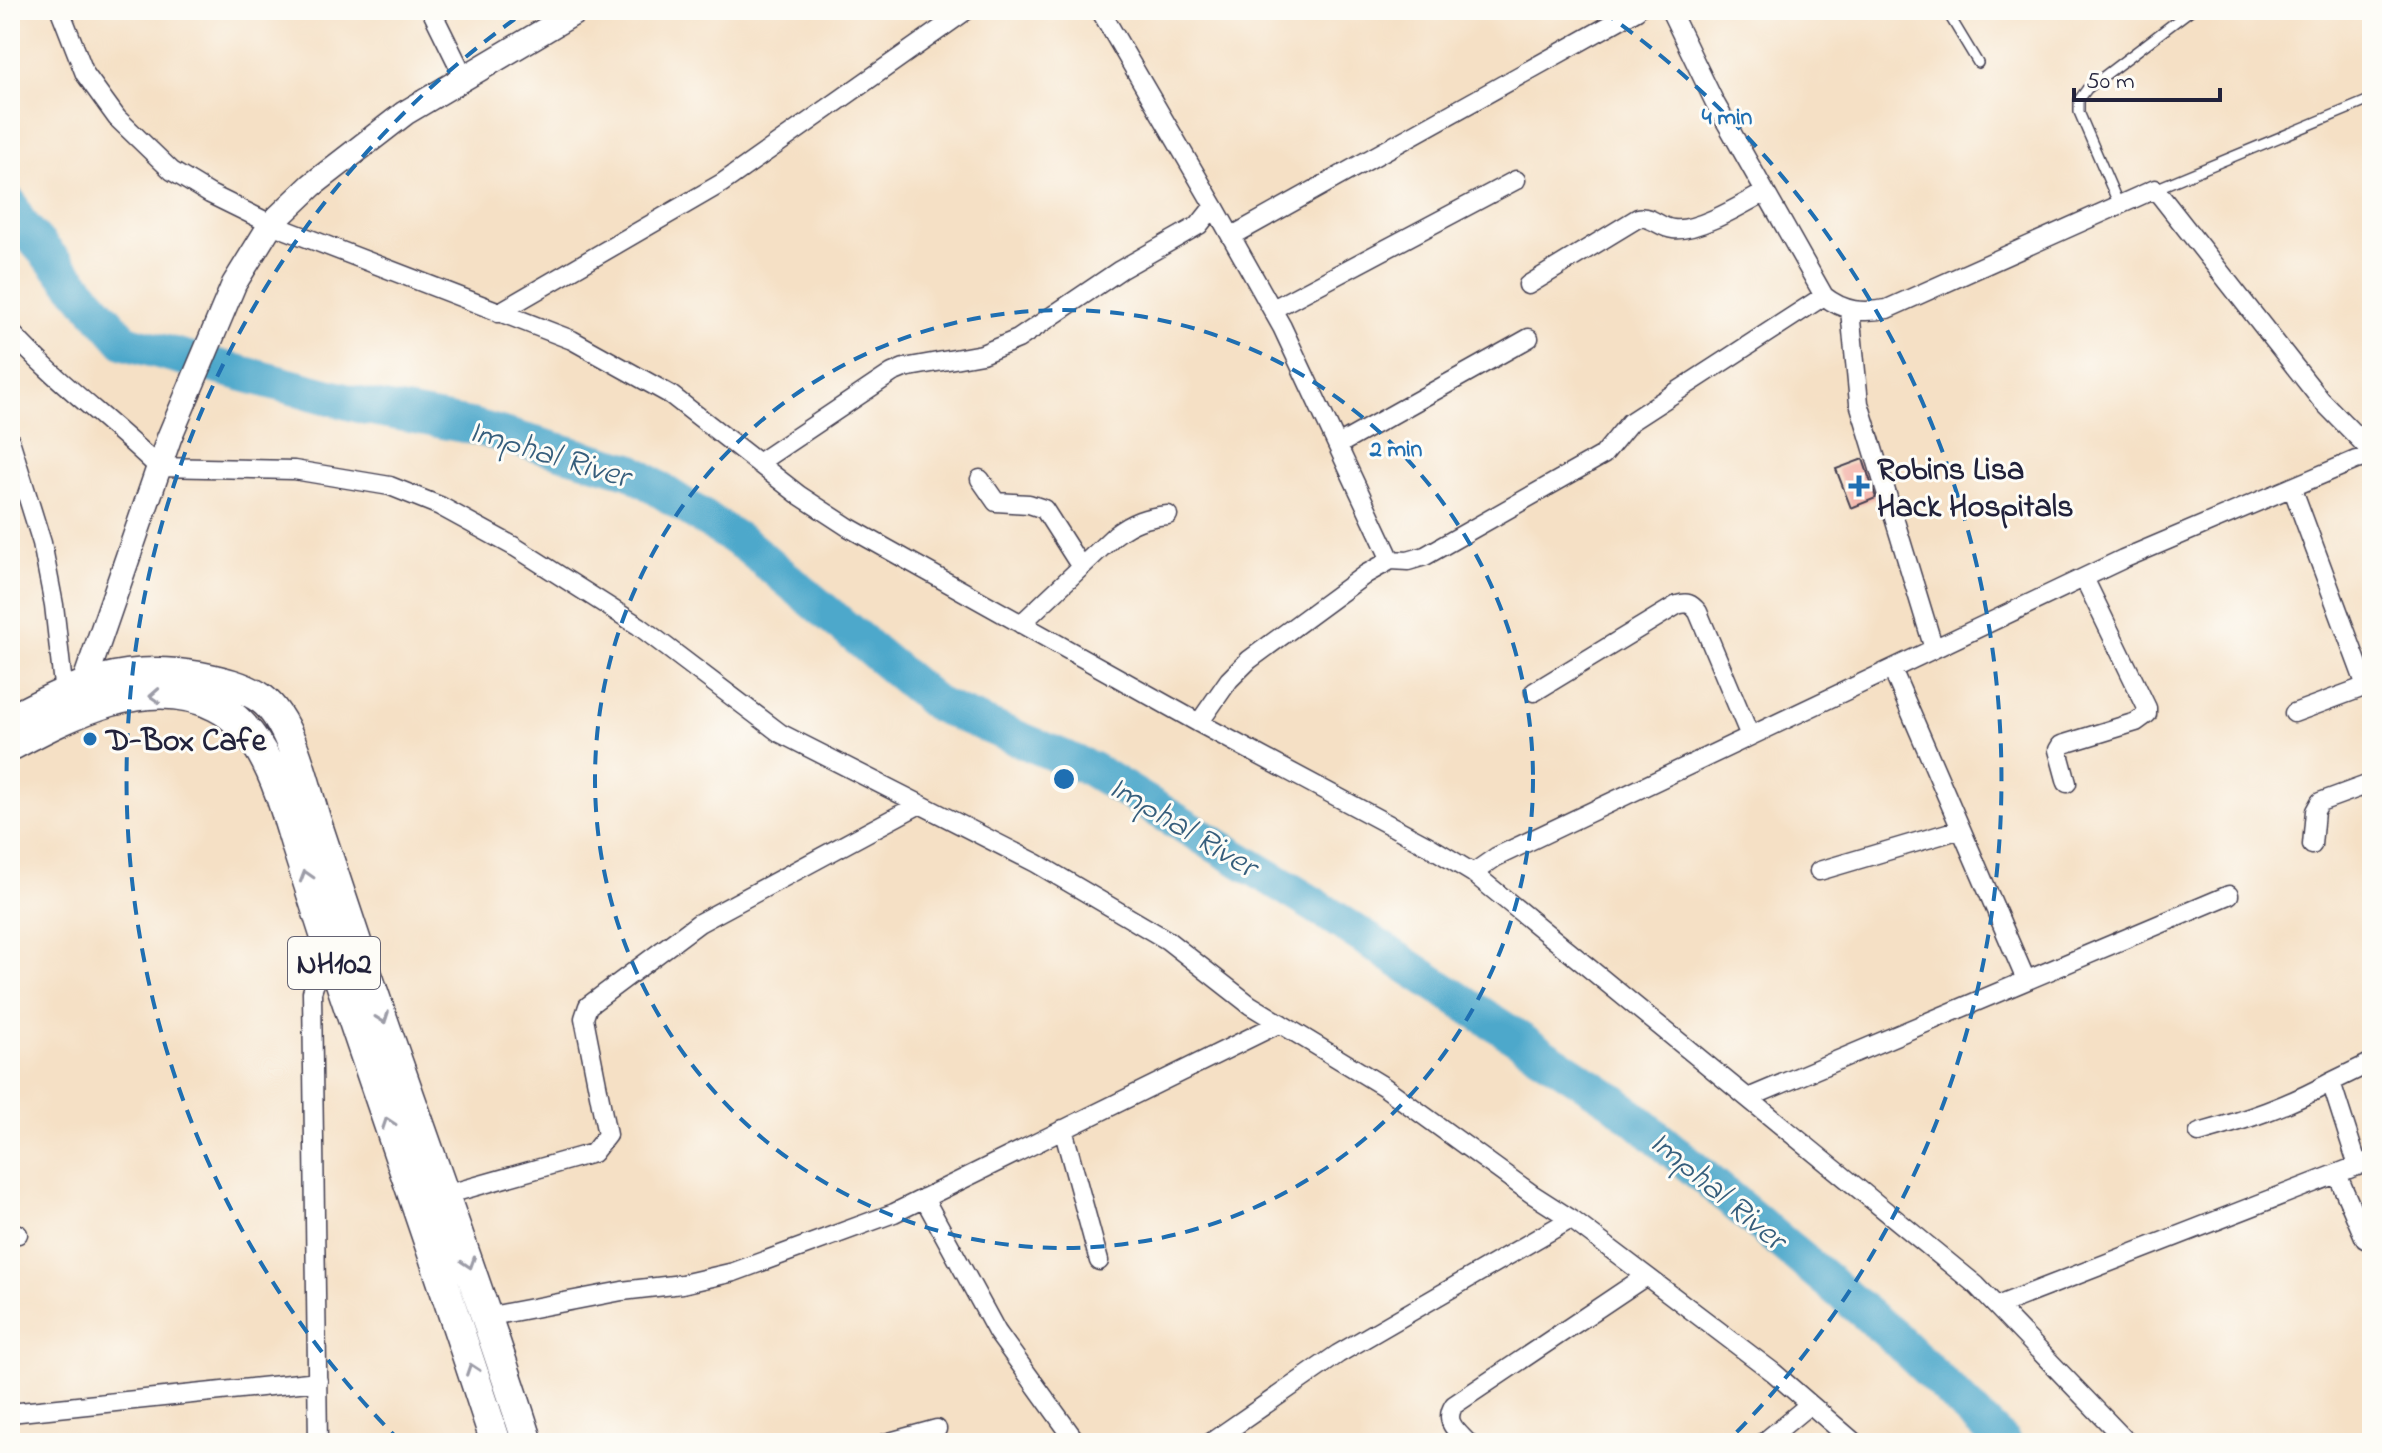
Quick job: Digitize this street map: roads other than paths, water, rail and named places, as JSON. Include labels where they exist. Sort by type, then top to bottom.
[{"type":"highway","name":"NH102","points":[[10,720],[141,672],[164,672],[218,681],[261,699],[275,712],[285,732],[528,1443]]},
{"type":"highway","name":"NH102","points":[[71,699],[94,705],[163,694],[192,696],[218,707],[243,726],[262,754],[284,804],[330,951],[496,1443]]},
{"type":"highway","name":"NH102","points":[[10,746],[71,699]]},
{"type":"street","points":[[60,10],[85,74],[117,118],[172,171],[271,224],[572,340],[625,367],[671,395],[799,495],[848,527],[1473,873],[1976,1285],[2128,1443]]},
{"type":"street","points":[[431,10],[464,77]]},
{"type":"street","points":[[71,699],[169,438],[234,284],[271,224],[312,185],[405,113],[579,10]]},
{"type":"street","points":[[498,313],[722,183],[967,10]]},
{"type":"street","points":[[1100,10],[1273,309],[1391,560]]},
{"type":"street","points":[[1232,236],[1637,10]]},
{"type":"street","points":[[1473,873],[1496,857],[2084,578],[2372,455],[2321,400],[2155,189],[1903,303],[1868,312],[1836,305],[1824,296],[1765,192],[1715,103],[1670,10]]},
{"type":"street","points":[[1273,309],[1516,180]]},
{"type":"street","points":[[1528,285],[1638,218],[1644,216],[1674,229],[1689,227],[1765,192]]},
{"type":"street","points":[[758,463],[892,373],[904,368],[982,354],[1018,339],[1120,270],[1199,225],[1214,206]]},
{"type":"street","points":[[1199,723],[1229,680],[1249,660],[1366,574],[1391,560],[1408,561],[1425,556],[1603,455],[1630,422],[1824,296]]},
{"type":"street","points":[[1850,310],[1859,403],[1934,649]]},
{"type":"street","points":[[10,331],[59,381],[158,467],[294,470],[390,486],[440,506],[515,547],[639,626],[780,733],[1036,863],[1167,940],[1250,1005],[1383,1086],[1571,1219],[1773,1372],[1855,1443]]},
{"type":"street","points":[[1338,445],[1529,338]]},
{"type":"street","points":[[10,440],[15,470],[45,559],[71,699]]},
{"type":"street","points":[[980,479],[996,502],[1029,504],[1044,509],[1081,567]]},
{"type":"street","points":[[2292,487],[2369,685],[2294,713]]},
{"type":"street","points":[[1021,624],[1130,523],[1168,515]]},
{"type":"street","points":[[2067,783],[2059,755],[2061,745],[2136,722],[2147,714],[2147,708],[2084,578]]},
{"type":"street","points":[[1534,692],[1685,602],[1692,604],[1698,612],[1750,736]]},
{"type":"street","points":[[1892,669],[2026,980]]},
{"type":"street","points":[[2312,845],[2315,811],[2320,802],[2372,783]]},
{"type":"street","points":[[445,1195],[593,1153],[607,1135],[584,1018],[588,1006],[699,923],[920,804]]},
{"type":"street","points":[[1819,871],[1961,829]]},
{"type":"street","points":[[1748,1098],[2229,895]]},
{"type":"street","points":[[318,1443],[312,992],[330,951],[352,930]]},
{"type":"street","points":[[486,1317],[622,1291],[682,1284],[734,1272],[894,1213],[1280,1023]]},
{"type":"street","points":[[2199,1133],[2268,1113],[2372,1062]]},
{"type":"street","points":[[1997,1306],[2365,1163],[2331,1082]]},
{"type":"street","points":[[1063,1129],[1099,1261]]},
{"type":"street","points":[[2337,1174],[2365,1239],[2372,1242]]},
{"type":"street","points":[[924,1198],[997,1332],[1077,1443]]},
{"type":"street","points":[[1210,1443],[1338,1354],[1571,1219]]},
{"type":"street","points":[[1468,1443],[1449,1422],[1449,1413],[1454,1405],[1646,1276]]},
{"type":"street","points":[[10,1413],[318,1381]]},
{"type":"street","points":[[1763,1443],[1810,1404]]},
{"type":"street","points":[[886,1443],[937,1429]]},
{"type":"lane","points":[[1946,10],[1978,63]]},
{"type":"lane","points":[[2119,205],[2079,112],[2079,100],[2087,89],[2191,10]]},
{"type":"lane","points":[[2155,189],[2372,99]]},
{"type":"waterway","name":"Imphal River","points":[[10,204],[18,221],[125,342],[367,407],[475,427],[631,471],[747,546],[938,705],[1091,769],[1313,904],[1615,1102],[1894,1337],[2003,1443]]},
{"type":"place","name":"Robins Lisa Hack Hospitals","points":[[1859,486]]},
{"type":"place","name":"D-Box Cafe","points":[[90,739]]}]
